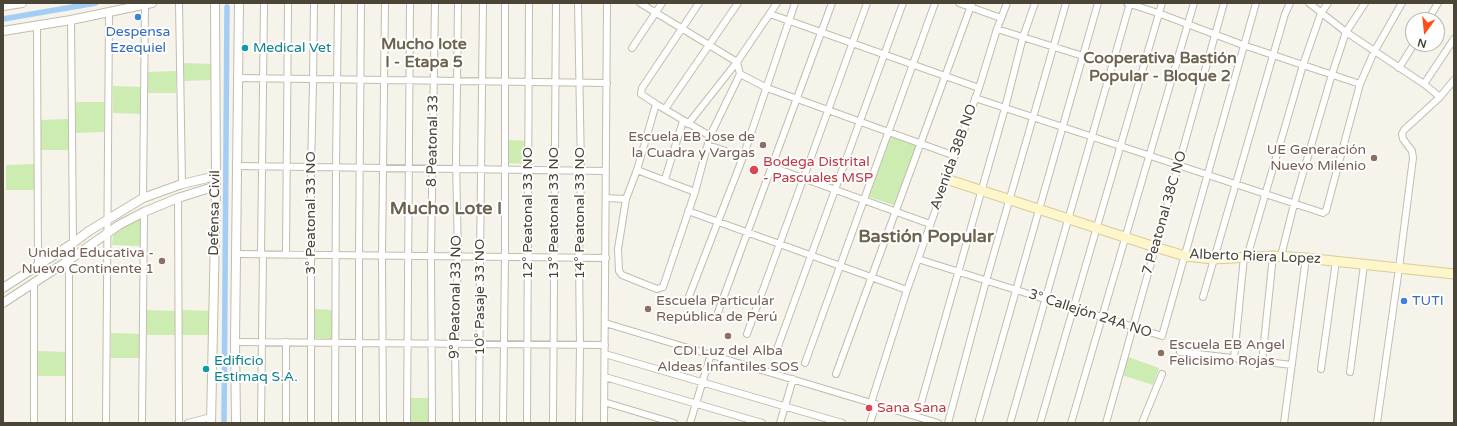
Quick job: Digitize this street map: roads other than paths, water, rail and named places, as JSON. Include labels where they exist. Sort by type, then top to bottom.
[{"type":"main road","name":"Alberto Riera Lopez","points":[[946,179],[1125,238],[1185,256],[1213,259],[1277,256],[1454,274]]},
{"type":"street","points":[[3,6],[22,3]]},
{"type":"street","points":[[179,3],[182,184]]},
{"type":"street","name":"Defensa Civil","points":[[211,420],[216,186],[215,3]]},
{"type":"street","name":"Defensa Civil","points":[[236,423],[235,342],[239,3]]},
{"type":"street","points":[[261,423],[264,3]]},
{"type":"street","points":[[286,255],[288,168],[288,3]]},
{"type":"street","name":"3° Peatonal 33 NO","points":[[311,423],[311,168],[314,3]]},
{"type":"street","points":[[335,423],[335,254],[338,3]]},
{"type":"street","points":[[359,423],[358,254],[361,3]]},
{"type":"street","points":[[383,423],[382,254],[385,3]]},
{"type":"street","points":[[407,423],[410,3]]},
{"type":"street","name":"8 Peatonal 33","points":[[432,423],[431,255],[435,3]]},
{"type":"street","name":"9° Peatonal 33 NO","points":[[456,423],[455,344],[458,256],[456,169],[458,3]]},
{"type":"street","name":"10° Pasaje 33 NO","points":[[479,423],[483,3]]},
{"type":"street","points":[[503,423],[505,256],[505,3]]},
{"type":"street","name":"12° Peatonal 33 NO","points":[[528,423],[530,3]]},
{"type":"street","name":"13° Peatonal 33 NO","points":[[553,423],[554,83],[556,3]]},
{"type":"street","name":"14° Peatonal 33 NO","points":[[578,3],[581,171],[579,258],[579,423]]},
{"type":"street","points":[[604,423],[607,3]]},
{"type":"street","points":[[640,3],[737,62],[740,74],[710,136],[695,192],[663,287],[657,289],[620,274],[618,249],[626,199],[637,170],[656,104]]},
{"type":"street","points":[[632,48],[662,3]]},
{"type":"street","points":[[699,3],[642,88],[641,94],[710,136]]},
{"type":"street","points":[[665,109],[738,3]]},
{"type":"street","points":[[665,179],[686,122],[737,62],[777,3]]},
{"type":"street","points":[[688,299],[743,157],[796,3]]},
{"type":"street","points":[[717,315],[832,3]]},
{"type":"street","points":[[747,334],[867,3]]},
{"type":"street","points":[[777,349],[903,3]]},
{"type":"street","points":[[805,363],[935,3]]},
{"type":"street","points":[[959,3],[971,5],[1002,18]]},
{"type":"street","name":"Avenida 38B NO","points":[[870,423],[873,403],[907,290],[979,88],[997,29],[1007,3]]},
{"type":"street","points":[[920,402],[1035,3]]},
{"type":"street","points":[[948,423],[986,281],[1066,3]]},
{"type":"street","points":[[979,420],[1098,3]]},
{"type":"street","points":[[1010,423],[1129,3],[1216,36],[1360,84]]},
{"type":"street","points":[[1040,423],[1162,3]]},
{"type":"street","points":[[1071,423],[1194,3]]},
{"type":"street","name":"7 Peatonal 38C NO","points":[[1106,423],[1216,36],[1224,3]]},
{"type":"street","name":"3° Callejón 24A NO","points":[[918,259],[1160,337],[1163,335],[1256,3]]},
{"type":"street","points":[[1203,297],[1284,14],[1290,3]]},
{"type":"street","points":[[1309,3],[1346,32],[1424,84],[1440,97]]},
{"type":"street","points":[[1234,358],[1246,257],[1303,65],[1321,13],[1328,3]]},
{"type":"street","points":[[1262,362],[1277,256],[1346,32],[1365,3]]},
{"type":"street","points":[[975,98],[1323,213],[1326,211],[1360,84],[1374,52],[1402,3]]},
{"type":"street","points":[[1433,12],[1438,3]]},
{"type":"street","points":[[3,31],[71,20],[149,4],[143,198]]},
{"type":"street","points":[[836,374],[971,5]]},
{"type":"street","points":[[106,423],[107,234],[111,218],[109,12]]},
{"type":"street","points":[[770,14],[979,88]]},
{"type":"street","points":[[71,20],[73,243]]},
{"type":"street","points":[[37,26],[38,265]]},
{"type":"street","points":[[997,29],[1083,56]]},
{"type":"street","points":[[1424,84],[1454,39]]},
{"type":"street","points":[[1399,68],[1409,52]]},
{"type":"street","points":[[740,74],[767,88],[955,156]]},
{"type":"street","points":[[237,78],[607,83]]},
{"type":"street","points":[[1377,423],[1399,268],[1413,154],[1403,139],[1402,134],[1404,130],[1440,97],[1454,80]]},
{"type":"street","points":[[708,146],[743,157]]},
{"type":"street","points":[[237,166],[288,168],[606,171]]},
{"type":"street","points":[[772,167],[930,224]]},
{"type":"street","points":[[637,170],[665,179],[695,192]]},
{"type":"street","points":[[3,288],[89,231],[143,198],[182,184],[216,176]]},
{"type":"street","points":[[3,303],[119,225],[144,212],[178,198],[216,186]]},
{"type":"street","points":[[178,198],[179,423]]},
{"type":"street","points":[[606,198],[626,199]]},
{"type":"street","points":[[688,211],[907,290]]},
{"type":"street","points":[[142,423],[144,212]]},
{"type":"street","points":[[111,218],[115,225],[119,225]]},
{"type":"street","points":[[89,231],[97,231],[99,236],[98,240]]},
{"type":"street","points":[[605,248],[618,249]]},
{"type":"street","points":[[236,254],[382,254],[606,258]]},
{"type":"street","points":[[1284,423],[1306,258]]},
{"type":"street","points":[[69,260],[69,423]]},
{"type":"street","points":[[1321,369],[1336,261]]},
{"type":"street","points":[[1350,372],[1364,264]]},
{"type":"street","points":[[34,283],[34,423]]},
{"type":"street","points":[[605,323],[938,423]]},
{"type":"street","points":[[235,342],[605,345]]},
{"type":"street","points":[[286,342],[286,423]]},
{"type":"street","points":[[1180,352],[1292,366]]},
{"type":"street","points":[[605,354],[842,423]]},
{"type":"street","points":[[690,423],[710,354]]},
{"type":"street","points":[[1142,423],[1162,374]]},
{"type":"street","points":[[605,377],[762,423]]},
{"type":"street","points":[[780,423],[793,379]]},
{"type":"street","points":[[604,402],[674,423]]},
{"type":"street","points":[[188,423],[211,420]]},
{"type":"waterway","points":[[3,19],[96,3]]},
{"type":"waterway","points":[[224,423],[227,7]]},
{"type":"place","name":"Despensa Ezequiel","points":[[138,17]]},
{"type":"place","name":"Medical Vet","points":[[245,48]]},
{"type":"place","name":"Escuela EB Jose de la Cuadra y Vargas","points":[[763,145]]},
{"type":"place","name":"UE Generación Nuevo Milenio","points":[[1374,158]]},
{"type":"place","name":"Bodega Distrital - Pascuales MSP","points":[[754,170]]},
{"type":"place","name":"Unidad Educativa - Nuevo Continente 1","points":[[162,261]]},
{"type":"place","name":"TUTI","points":[[1404,301]]},
{"type":"place","name":"Escuela Particular República de Perú","points":[[648,309]]},
{"type":"place","name":"CDI Luz del Alba Aldeas Infantiles SOS","points":[[728,336]]},
{"type":"place","name":"Escuela EB Angel Felicisimo Rojas","points":[[1161,353]]},
{"type":"place","name":"Edificio Estimaq S.A.","points":[[206,369]]},
{"type":"place","name":"Sana Sana","points":[[869,408]]},
{"type":"district","name":"Mucho lote I - Etapa 5","points":[[424,54]]},
{"type":"district","name":"Cooperativa Bastión Popular - Bloque 2","points":[[1160,68]]},
{"type":"district","name":"Mucho Lote I","points":[[446,209]]},
{"type":"district","name":"Bastión Popular","points":[[926,237]]}]
